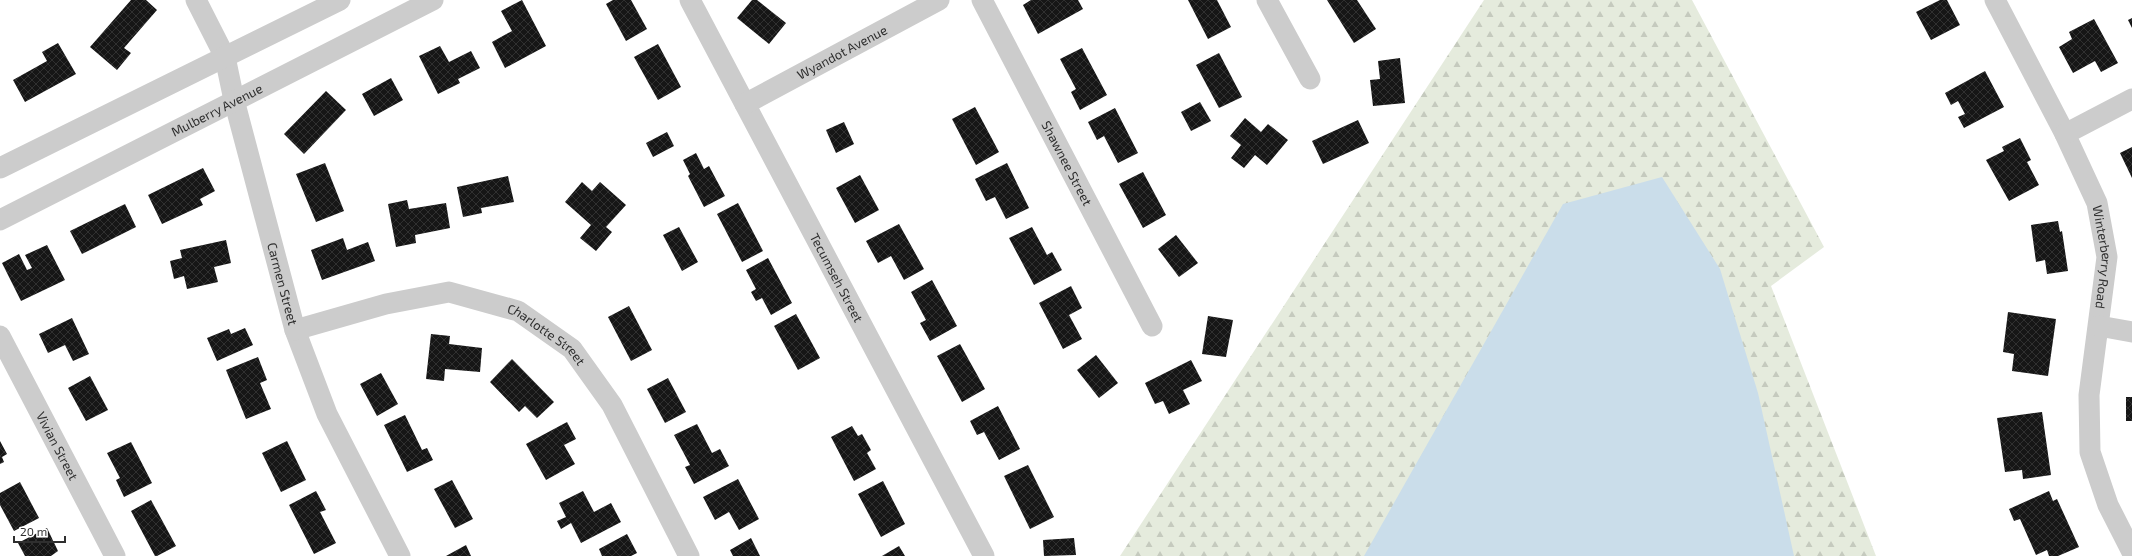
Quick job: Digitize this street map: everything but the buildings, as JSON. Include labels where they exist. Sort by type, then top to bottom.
[{"type":"street","name":"Carmen Street","points":[[196,0],[225,57],[234,100],[295,330],[327,414],[400,556]]},
{"type":"street","points":[[0,168],[340,0]]},
{"type":"street","name":"Mulberry Avenue","points":[[0,220],[433,0]]},
{"type":"street","name":"Tecumseh Street","points":[[690,0],[984,556]]},
{"type":"street","name":"Wyandot Avenue","points":[[745,104],[939,0]]},
{"type":"street","name":"Shawnee Street","points":[[982,0],[1152,326]]},
{"type":"street","points":[[1267,0],[1310,78]]},
{"type":"street","name":"Winterberry Road","points":[[1995,0],[2065,134],[2097,203],[2106,257],[2099,326],[2089,395],[2090,452],[2108,505],[2132,552]]},
{"type":"street","points":[[2065,134],[2132,99]]},
{"type":"street","name":"Charlotte Street","points":[[295,330],[386,304],[449,292],[518,311],[572,349],[612,405],[688,556]]},
{"type":"street","points":[[2099,326],[2132,332]]},
{"type":"street","name":"Vivian Street","points":[[0,336],[115,556]]},
{"type":"green space","points":[[1484,0],[1692,0],[1824,247],[1771,286],[1876,556],[1120,556]]},
{"type":"water","points":[[1662,177],[1720,269],[1758,393],[1794,556],[1364,556],[1563,204]]}]
